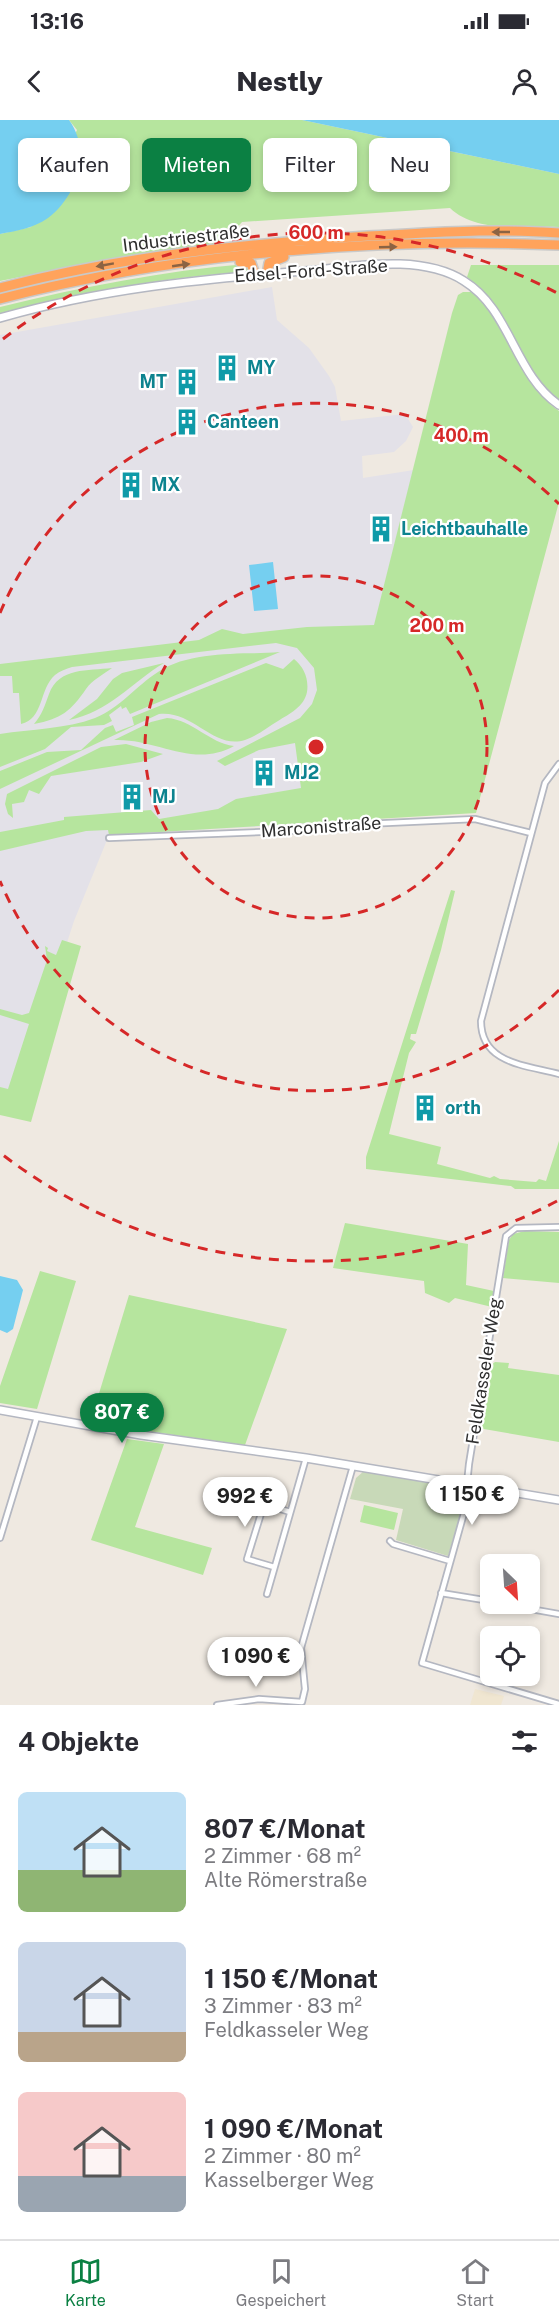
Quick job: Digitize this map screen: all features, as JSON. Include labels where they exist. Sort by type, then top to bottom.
[{"type":"highway","name":"Industriestraße","points":[[0,288],[66,272],[147,258],[316,240],[423,234],[559,233]]},
{"type":"highway","name":"Industriestraße","points":[[0,299],[87,280],[201,263],[329,249],[435,245],[559,245]]},
{"type":"highway","points":[[267,274],[269,263],[277,259],[329,249]]},
{"type":"highway","points":[[201,263],[246,261],[251,263],[255,275]]},
{"type":"street","name":"Edsel-Ford-Straße","points":[[0,318],[55,304],[145,286],[391,265],[446,272],[478,290],[491,305],[525,368],[537,384],[559,405]]},
{"type":"street","points":[[559,764],[545,783],[481,1021],[481,1034],[486,1045],[496,1055],[559,1074]]},
{"type":"street","name":"Marconistraße","points":[[109,838],[312,830],[343,825],[475,819],[531,832]]},
{"type":"street","name":"Feldkasseler Weg","points":[[559,1227],[516,1228],[506,1236],[466,1487],[464,1514],[422,1664],[559,1704]]},
{"type":"street","points":[[0,1410],[306,1458],[466,1487],[559,1500]]},
{"type":"street","points":[[0,1538],[37,1417]]},
{"type":"street","points":[[267,1594],[306,1458]]},
{"type":"street","points":[[217,1705],[259,1699],[297,1704],[305,1696],[301,1648],[353,1466]]},
{"type":"street","points":[[274,1567],[247,1558],[264,1504],[290,1512]]},
{"type":"street","points":[[390,1541],[393,1544],[450,1561]]},
{"type":"street","points":[[441,1593],[480,1600]]},
{"type":"street","points":[[540,1611],[559,1614]]},
{"type":"shaded area","points":[[272,287],[277,320],[309,348],[329,376],[335,387],[341,421],[405,414],[413,427],[406,441],[394,452],[362,456],[363,478],[414,470],[324,823],[109,835],[74,921],[15,1103],[0,1098],[0,335]]},
{"type":"shaded area","points":[[475,1689],[504,1696],[501,1705],[470,1705]]},
{"type":"green space","points":[[69,120],[302,120],[388,138],[369,138],[369,192],[450,192],[450,151],[559,174],[559,227],[487,225],[474,222],[450,208],[242,222],[223,244],[104,260],[0,281],[0,234],[31,227],[48,192],[130,192],[130,138],[73,138],[77,130]]},
{"type":"green space","points":[[246,264],[249,271],[246,272],[124,287],[61,299],[0,315],[0,307],[92,286],[153,275]]},
{"type":"green space","points":[[471,265],[559,265],[559,400],[533,371],[494,305],[467,277]]},
{"type":"green space","points":[[471,292],[484,303],[532,383],[559,411],[559,502],[476,813],[109,835],[108,830],[86,831],[0,851],[0,832],[64,820],[64,817],[151,810],[159,819],[218,809],[236,799],[301,788],[295,743],[259,750],[225,766],[217,761],[300,718],[312,704],[317,690],[314,668],[297,648],[276,643],[72,667],[55,675],[46,688],[34,716],[21,724],[19,693],[13,693],[12,676],[0,676],[0,664],[199,640],[222,629],[243,634],[307,627],[374,625],[452,313],[458,295]]},
{"type":"green space","points":[[280,652],[130,714],[126,707],[122,709],[121,706],[109,715],[112,721],[104,725],[71,727],[45,749],[0,767],[0,734],[60,727],[95,718],[112,709],[158,672],[186,660],[217,655]]},
{"type":"green space","points":[[294,659],[306,678],[307,692],[303,702],[291,713],[245,740],[234,742],[223,740],[182,718],[171,714],[159,714],[0,789],[0,771],[47,752],[81,750],[105,728],[113,725],[116,732],[134,725],[132,717],[266,663],[283,669]]},
{"type":"green space","points":[[164,663],[108,704],[96,711],[69,720],[97,699],[113,679],[122,673]]},
{"type":"green space","points":[[112,668],[91,683],[65,713],[51,720],[34,724],[54,685],[60,679],[84,670]]},
{"type":"green space","points":[[167,718],[185,723],[217,741],[234,746],[219,752],[189,754],[145,743],[114,740],[151,722]]},
{"type":"green space","points":[[126,744],[163,754],[141,762],[51,776],[39,794],[29,790],[24,802],[12,804],[13,818],[8,814],[5,804],[7,794],[101,747]]},
{"type":"green space","points":[[451,890],[455,891],[441,950],[416,1034],[411,1034],[410,1039],[416,1042],[409,1053],[389,1134],[441,1147],[437,1164],[490,1178],[494,1176],[500,1179],[536,1182],[539,1179],[546,1181],[559,1141],[559,1189],[515,1189],[511,1186],[366,1169],[366,1157]]},
{"type":"green space","points":[[62,940],[81,946],[31,1122],[0,1115],[0,1087],[8,1089],[29,1024],[0,1015],[0,1009],[22,1015],[29,1013],[47,960],[45,946],[48,948],[47,951],[56,955]]},
{"type":"green space","points":[[345,1223],[468,1244],[466,1285],[494,1291],[492,1307],[455,1298],[449,1303],[425,1293],[424,1281],[333,1268]]},
{"type":"green space","points":[[525,1231],[559,1232],[559,1283],[503,1278],[509,1240],[513,1234]]},
{"type":"green space","points":[[40,1271],[76,1281],[37,1409],[0,1403],[0,1386]]},
{"type":"green space","points":[[129,1295],[287,1329],[245,1445],[90,1423]]},
{"type":"green space","points":[[495,1362],[509,1363],[508,1368],[559,1375],[559,1442],[478,1428],[489,1367]]},
{"type":"green space","points":[[127,1439],[164,1444],[135,1527],[212,1548],[203,1575],[91,1540]]},
{"type":"green space","points":[[364,1471],[463,1488],[459,1519],[448,1556],[396,1540],[403,1509],[350,1499],[356,1478]]},
{"type":"green space","points":[[364,1505],[398,1513],[394,1530],[360,1522]]},
{"type":"water","points":[[0,120],[69,120],[78,138],[18,138],[18,192],[70,192],[67,198],[48,218],[37,224],[0,234]]},
{"type":"water","points":[[302,120],[559,120],[559,174],[450,151],[450,138],[388,138]]},
{"type":"water","points":[[273,562],[278,609],[254,611],[249,565]]},
{"type":"water","points":[[0,1276],[17,1280],[23,1290],[13,1329],[7,1333],[0,1330]]},
{"type":"place","name":"MY","points":[[227,368]]},
{"type":"place","name":"MT","points":[[187,382]]},
{"type":"place","name":"Canteen","points":[[187,422]]},
{"type":"place","name":"MX","points":[[131,485]]},
{"type":"place","name":"Leichtbauhalle","points":[[381,529]]},
{"type":"place","name":"MJ2","points":[[264,773]]},
{"type":"place","name":"MJ","points":[[132,797]]},
{"type":"place","name":"orth","points":[[425,1108]]}]
